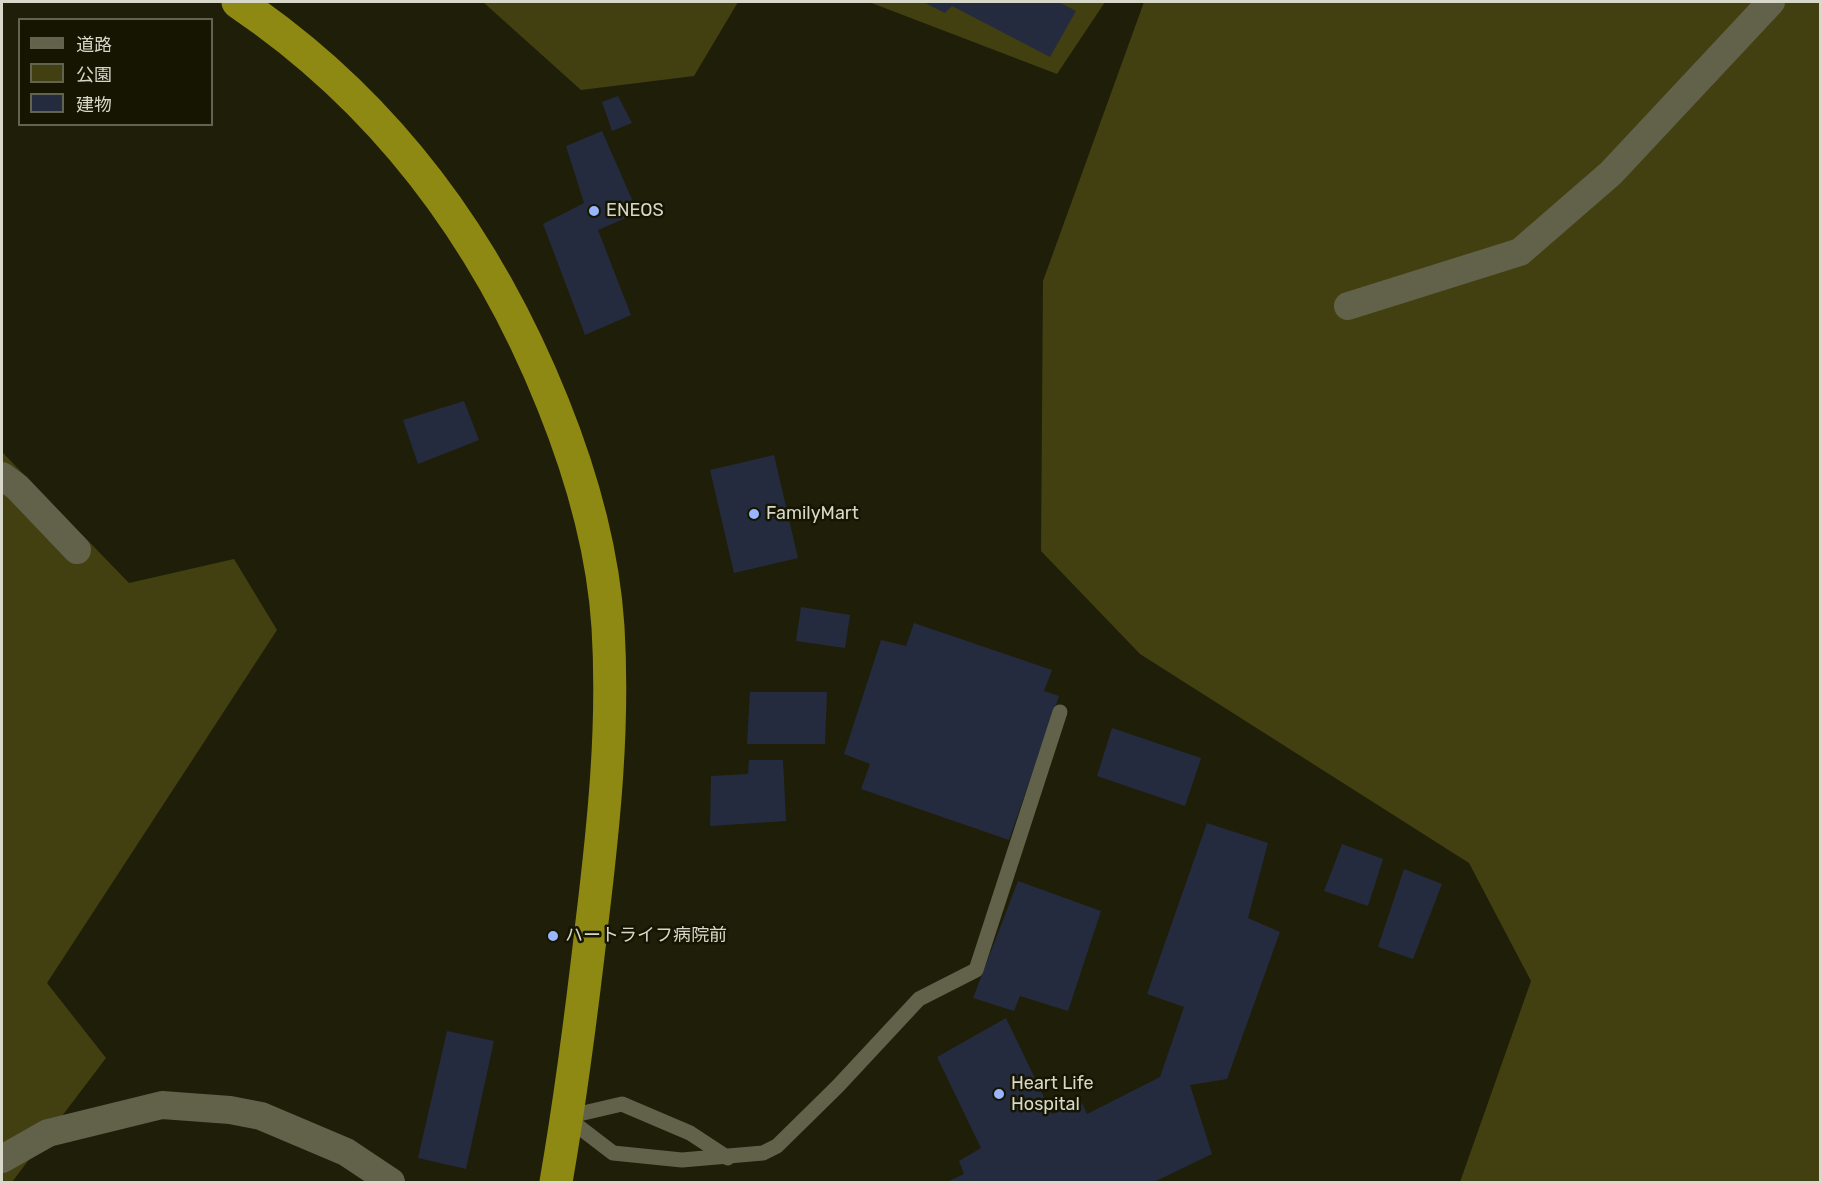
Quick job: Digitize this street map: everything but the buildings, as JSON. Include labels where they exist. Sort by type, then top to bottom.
[{"type":"highway","points":[[237,2],[325,68],[378,119],[439,192],[495,280],[536,360],[577,465],[598,549],[608,623],[611,712],[607,800],[578,1045],[556,1182]]},
{"type":"street","points":[[1348,306],[1520,252],[1611,173],[1771,2]]},
{"type":"street","points":[[2,476],[17,488],[76,550]]},
{"type":"street","points":[[2,1159],[48,1133],[162,1105],[230,1110],[261,1116],[346,1152],[391,1182]]},
{"type":"lane","points":[[566,1117],[613,1153],[682,1160],[752,1156],[777,1146],[838,1086],[918,999],[976,970],[1060,712]]},
{"type":"lane","points":[[566,1117],[622,1104],[690,1133],[728,1158]]},
{"type":"green space","points":[[483,2],[738,2],[694,76],[581,90]]},
{"type":"green space","points":[[869,2],[1105,2],[1057,74]]},
{"type":"green space","points":[[1144,2],[1820,2],[1820,1182],[1460,1182],[1531,981],[1469,863],[1140,654],[1041,551],[1043,281]]},
{"type":"green space","points":[[2,452],[129,583],[234,559],[277,630],[47,983],[106,1058],[12,1182],[2,1182]]},
{"type":"place","name":"ENEOS","points":[[594,211]]},
{"type":"place","name":"FamilyMart","points":[[754,514]]},
{"type":"place","name":"ハートライフ病院前","points":[[553,936]]},
{"type":"place","name":"Heart Life Hospital","points":[[999,1094]]}]
